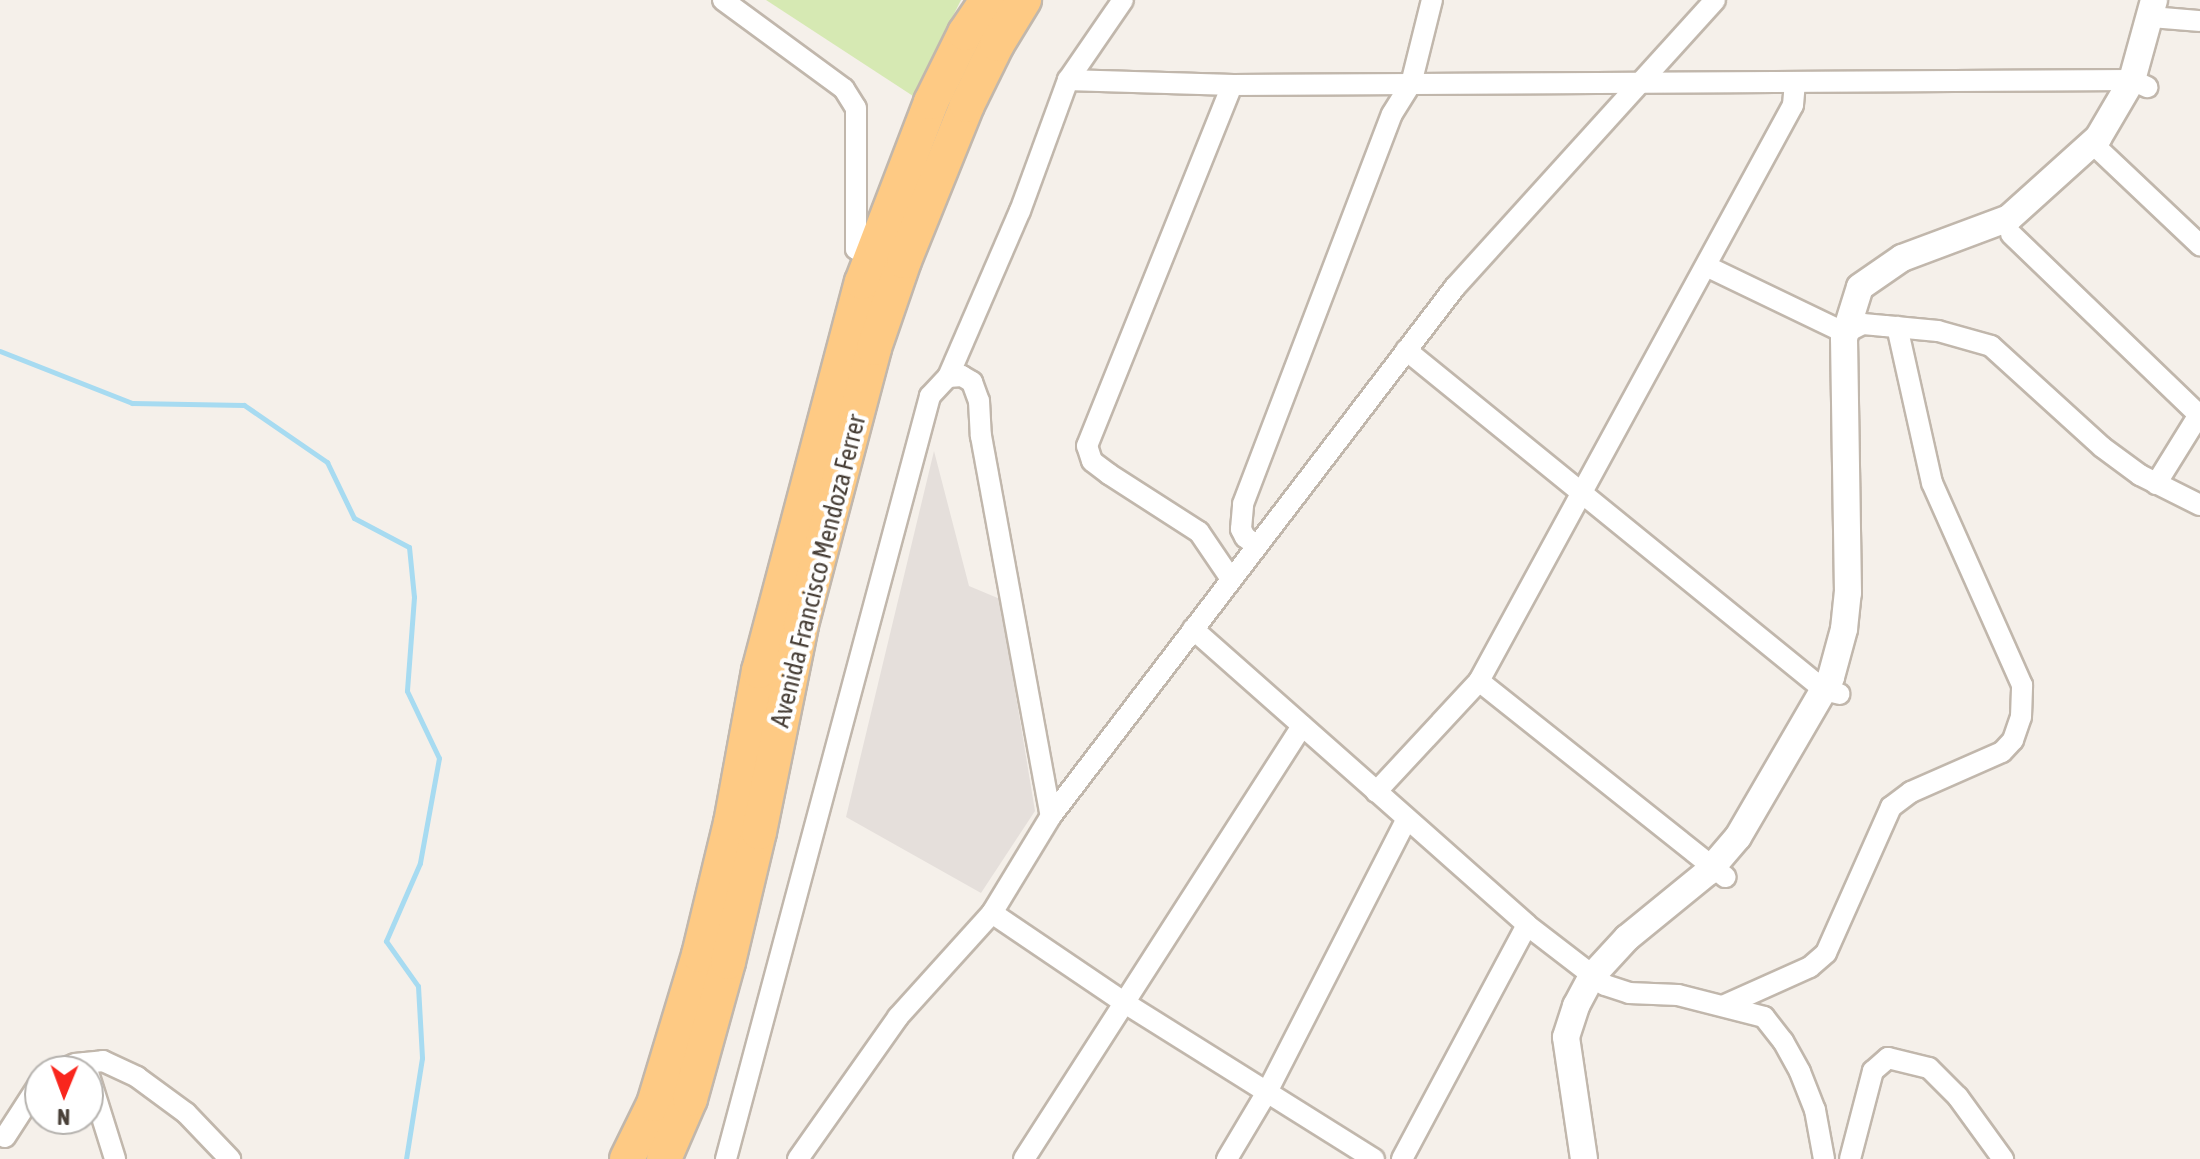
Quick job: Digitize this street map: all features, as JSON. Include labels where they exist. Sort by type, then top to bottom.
[{"type":"highway","name":"Avenida Francisco Mendoza Ferrer","points":[[887,259],[931,102],[965,33],[987,0]]},
{"type":"highway","name":"Avenida Francisco Mendoza Ferrer","points":[[664,1159],[690,1099],[731,823],[759,671],[845,341],[997,44],[1024,0]]},
{"type":"highway","name":"Avenida Francisco Mendoza Ferrer","points":[[627,1159],[654,1104],[713,959]]},
{"type":"street","points":[[723,0],[844,89],[856,108],[856,249],[887,259]]},
{"type":"street","points":[[726,1159],[930,396],[948,377],[1020,211],[1068,80],[1123,0]]},
{"type":"street","points":[[1257,546],[1245,537],[1241,529],[1243,504],[1392,114],[1411,84],[1432,0]]},
{"type":"street","points":[[803,1157],[898,1017],[992,913],[1051,816],[1455,287],[1715,0]]},
{"type":"street","points":[[1854,328],[1873,298],[1908,272],[2011,234],[2036,218],[2098,148],[2140,84],[2161,9],[2200,21]]},
{"type":"street","points":[[1068,80],[1232,85],[2140,84]]},
{"type":"street","points":[[1376,792],[1479,681],[1793,105],[1795,83]]},
{"type":"street","points":[[1231,579],[1199,532],[1092,461],[1087,446],[1232,85]]},
{"type":"street","points":[[2098,148],[2200,245]]},
{"type":"street","points":[[1584,1159],[1566,1037],[1576,1006],[1598,980],[1637,950],[1718,872],[1750,847],[1832,692],[1859,632],[1863,595],[1858,360],[1854,328],[1860,287],[1902,258],[2009,218],[2098,148]]},
{"type":"street","points":[[2011,234],[2200,414],[2156,484]]},
{"type":"street","points":[[1706,266],[1854,328],[1897,327],[1938,331],[1991,346],[2102,447],[2156,484],[2200,505]]},
{"type":"street","points":[[1723,1006],[1810,967],[1826,953],[1891,807],[1911,792],[2002,752],[2013,740],[2021,717],[2022,685],[1932,483],[1897,327]]},
{"type":"street","points":[[1406,350],[1832,692]]},
{"type":"street","points":[[948,377],[962,376],[972,382],[979,401],[981,436],[1051,816]]},
{"type":"street","points":[[1193,629],[1527,925],[1598,980],[1629,993],[1678,995],[1764,1017],[1783,1041],[1815,1110],[1824,1159]]},
{"type":"street","points":[[1479,681],[1718,872]]},
{"type":"street","points":[[1024,1159],[1302,726]]},
{"type":"street","points":[[1227,1159],[1267,1092],[1407,819]]},
{"type":"street","points":[[992,913],[1125,1003],[1374,1159]]},
{"type":"street","points":[[1402,1159],[1527,925]]},
{"type":"street","points":[[1598,980],[1582,1039],[1600,1159]]},
{"type":"street","points":[[1850,1159],[1873,1071],[1888,1058],[1929,1068],[1958,1097],[2003,1159]]},
{"type":"street","points":[[104,1061],[137,1077],[186,1113],[230,1159]]},
{"type":"street","points":[[5,1137],[24,1108]]},
{"type":"street","points":[[104,1124],[115,1159]]},
{"type":"shaded area","points":[[934,451],[969,586],[1000,599],[1035,811],[981,893],[846,817]]},
{"type":"green space","points":[[766,0],[961,0],[913,96]]},
{"type":"waterway","points":[[0,351],[132,403],[244,405],[327,462],[354,518],[409,547],[414,597],[407,691],[439,758],[420,863],[386,941],[418,986],[422,1058],[406,1159]]}]
